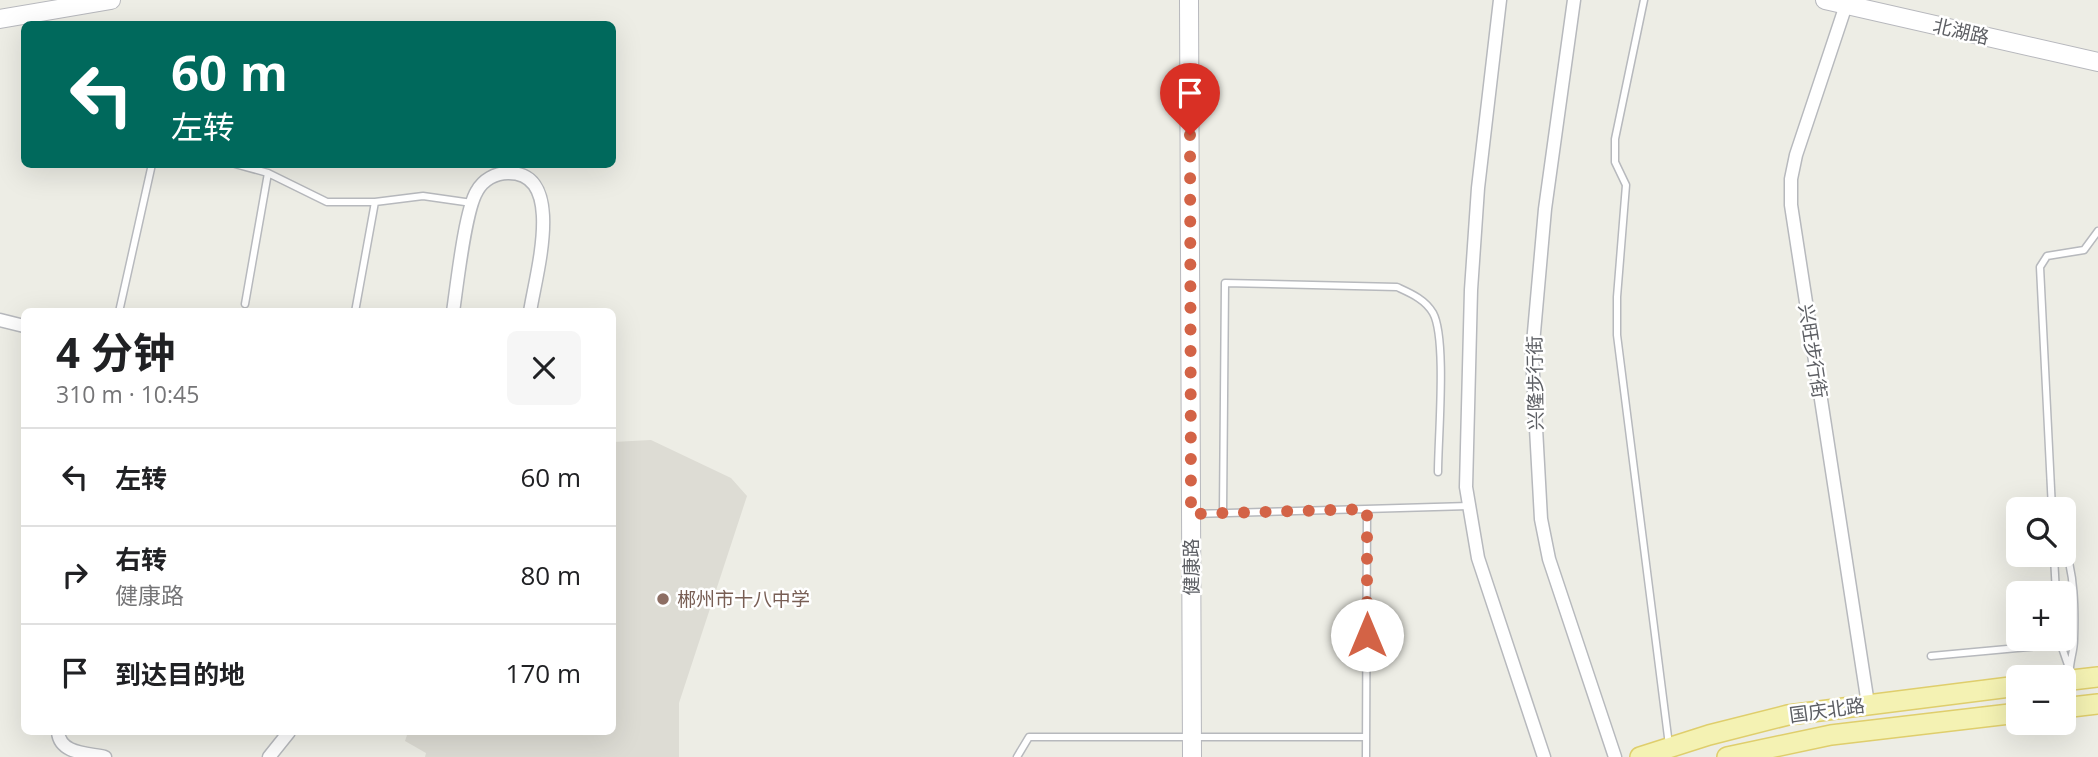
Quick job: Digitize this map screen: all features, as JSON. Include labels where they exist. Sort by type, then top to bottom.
[{"type":"main road","points":[[2076,676],[2098,677]]},
{"type":"main road","name":"国庆北路","points":[[1640,757],[1749,724],[1868,704],[2006,687]]},
{"type":"main road","points":[[2076,707],[2098,704]]},
{"type":"main road","name":"国庆北路","points":[[1727,757],[1766,752],[1831,735],[2006,714]]},
{"type":"street","points":[[0,19],[111,0]]},
{"type":"street","name":"健康路","points":[[1189,0],[1192,748]]},
{"type":"street","points":[[1500,0],[1478,188],[1471,290],[1466,487],[1478,558],[1544,757]]},
{"type":"street","name":"兴隆步行街","points":[[1574,0],[1545,209],[1533,368],[1541,519],[1549,559],[1615,757]]},
{"type":"street","name":"北湖路","points":[[1825,0],[2098,62]]},
{"type":"street","name":"兴旺步行街","points":[[1846,5],[1796,155],[1791,178],[1791,205],[1868,704]]},
{"type":"street","points":[[454,308],[472,203],[483,183],[503,173],[526,177],[542,195],[544,211],[531,308]]},
{"type":"street","points":[[0,320],[21,325]]},
{"type":"street","points":[[58,735],[59,741],[65,748],[105,757]]},
{"type":"street","points":[[269,757],[287,735]]},
{"type":"lane","points":[[1644,0],[1615,139],[1615,162],[1626,185],[1617,297],[1617,335],[1669,747]]},
{"type":"lane","points":[[120,308],[151,168]]},
{"type":"lane","points":[[250,168],[268,173],[327,202],[375,202],[423,195],[472,203]]},
{"type":"lane","points":[[245,304],[268,173]]},
{"type":"lane","points":[[356,308],[375,202]]},
{"type":"lane","points":[[2051,497],[2040,267],[2047,256],[2084,250],[2098,230]]},
{"type":"lane","points":[[1223,512],[1225,283],[1398,287],[1419,297],[1433,313],[1439,341],[1438,472]]},
{"type":"lane","points":[[1191,514],[1469,506]]},
{"type":"lane","points":[[1366,757],[1367,509]]},
{"type":"lane","points":[[2070,567],[2075,642],[2070,665]]},
{"type":"lane","points":[[1931,656],[2006,647]]},
{"type":"lane","points":[[1017,757],[1029,737],[1192,748],[1366,737]]},
{"type":"shaded area","name":"郴州市十八中学","points":[[651,440],[731,478],[747,496],[679,703],[679,757],[425,757],[426,753],[405,741],[407,735],[616,735],[616,442]]},
{"type":"place","name":"郴州市十八中学","points":[[663,599]]},
{"type":"route","points":[[1190,135],[1191,514],[1367,509],[1367,635]]}]
